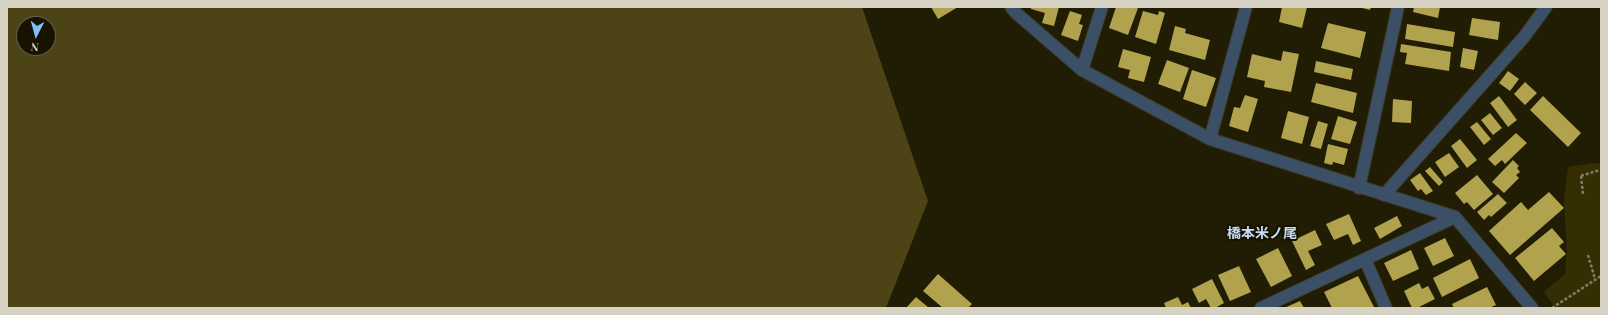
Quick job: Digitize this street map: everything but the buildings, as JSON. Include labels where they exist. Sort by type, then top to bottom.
[{"type":"street","points":[[1011,7],[1082,70],[1210,139],[1359,188],[1455,217],[1532,308]]},
{"type":"street","points":[[1082,70],[1102,7]]},
{"type":"street","points":[[1210,139],[1246,7]]},
{"type":"street","points":[[1359,188],[1398,7]]},
{"type":"street","points":[[1384,195],[1524,37],[1546,7]]},
{"type":"street","points":[[1261,308],[1455,217]]},
{"type":"street","points":[[1364,259],[1386,308]]},
{"type":"path","points":[[1583,194],[1581,176],[1596,171],[1601,171]]},
{"type":"path","points":[[1588,255],[1595,279]]},
{"type":"path","points":[[1552,308],[1601,276]]},
{"type":"shaded area","points":[[7,7],[862,7],[928,201],[886,308],[7,308]]},
{"type":"shaded area","points":[[1593,163],[1601,164],[1601,308],[1555,308],[1544,292],[1565,274],[1567,251],[1564,200],[1568,167]]},
{"type":"district","name":"橋本米ノ尾","points":[[1262,234]]}]
